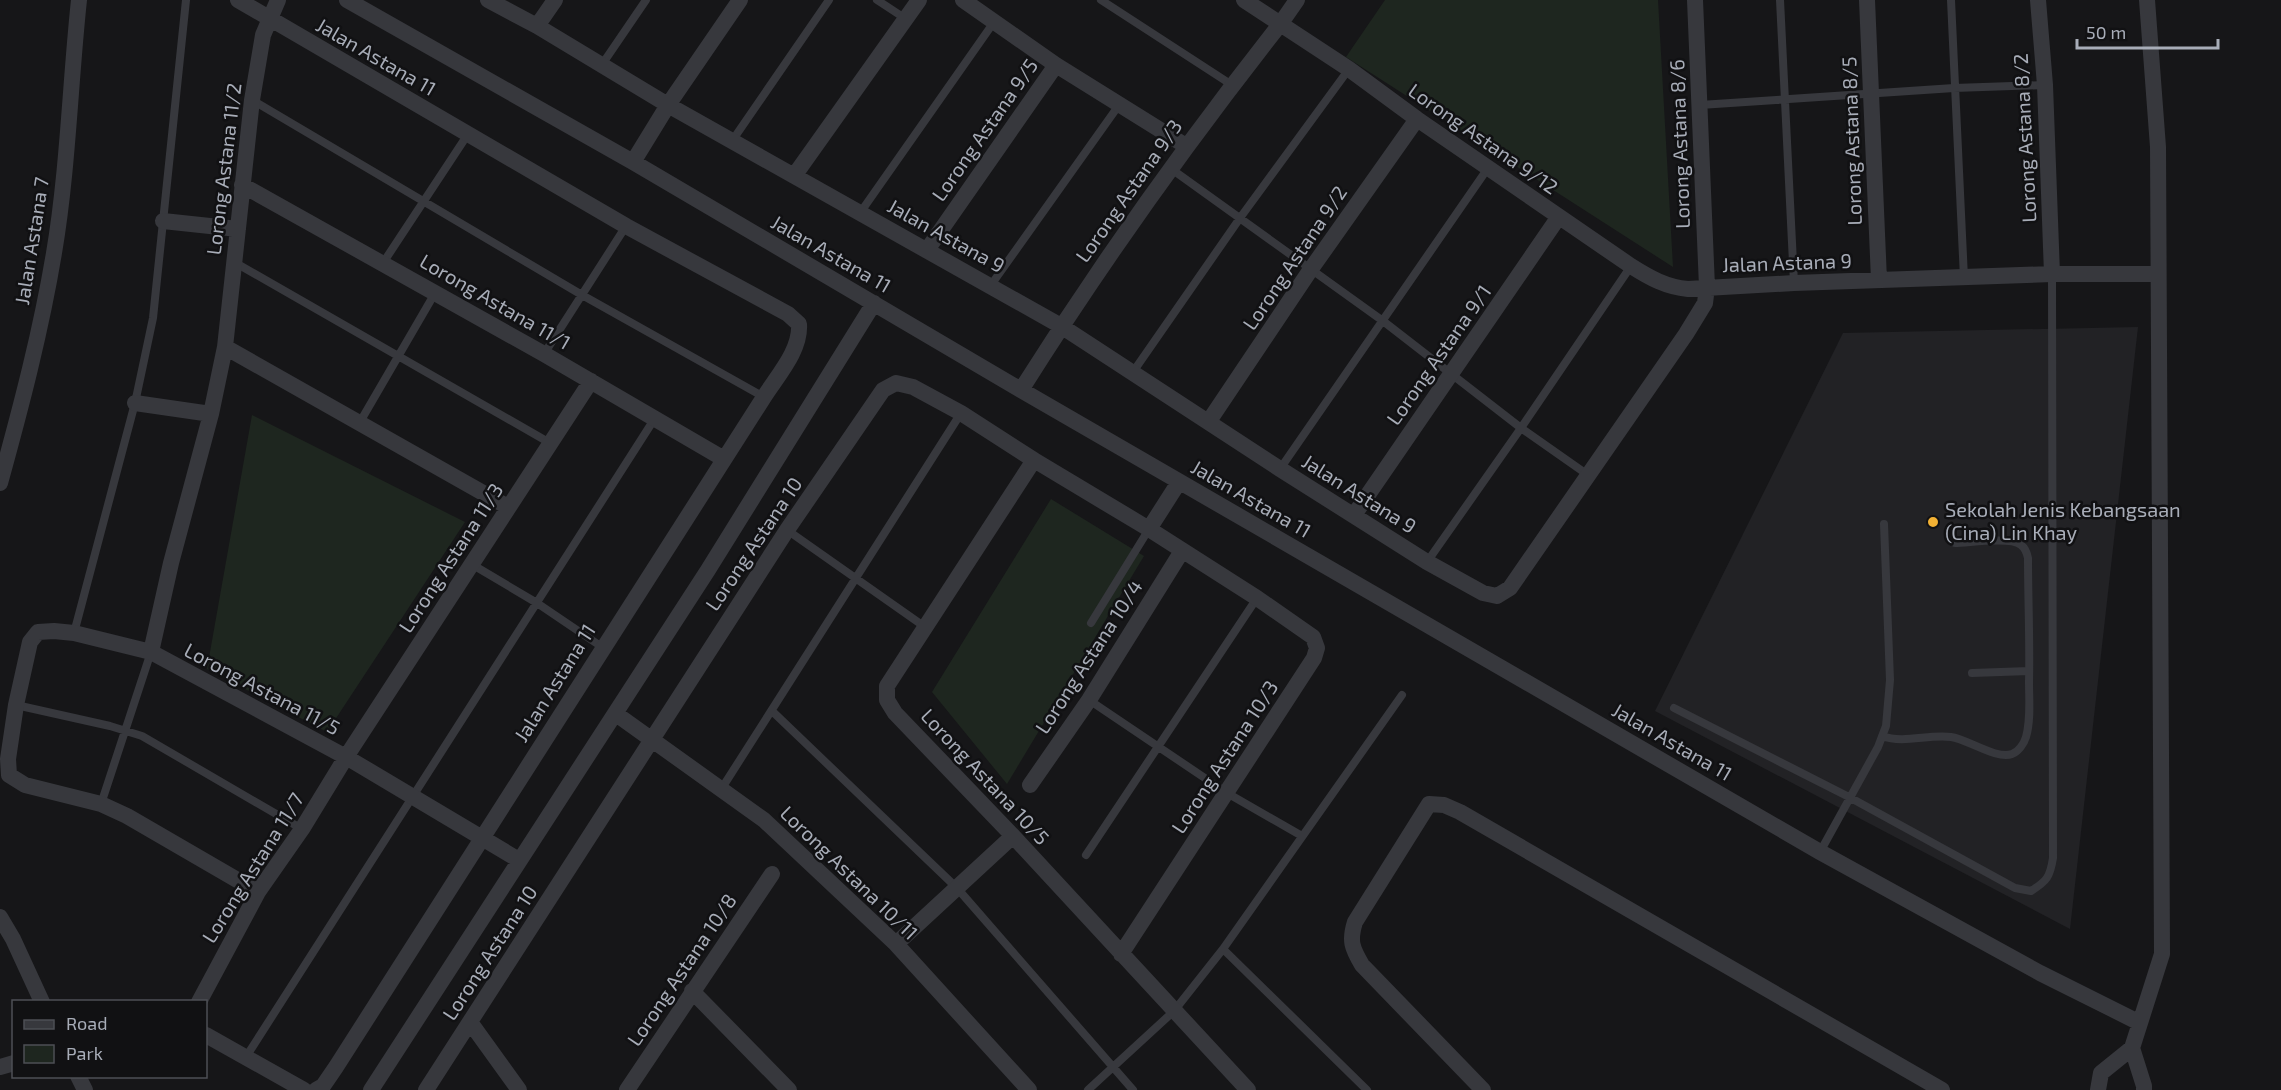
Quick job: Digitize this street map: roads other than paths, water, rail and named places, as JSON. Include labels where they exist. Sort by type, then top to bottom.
[{"type":"street","name":"Jalan Astana 7","points":[[0,483],[26,384],[54,252],[64,171],[79,0]]},
{"type":"street","name":"Jalan Astana 11","points":[[238,0],[626,226],[788,314],[799,324],[800,334],[796,345],[764,396],[602,647],[483,838],[336,1067],[323,1086],[316,1090]]},
{"type":"street","name":"Lorong Astana 11/2","points":[[151,652],[171,563],[211,414],[225,347],[252,100],[263,35],[278,0]]},
{"type":"street","name":"Jalan Astana 11","points":[[347,0],[633,162],[1020,390],[1820,852],[2040,973],[2140,1023]]},
{"type":"street","name":"Jalan Astana 9","points":[[488,0],[537,26],[668,105],[1061,326],[1427,562],[1483,593],[1497,597],[1510,588],[1699,315],[1705,303],[1707,287],[2052,274],[2158,274]]},
{"type":"street","points":[[537,26],[555,0]]},
{"type":"street","points":[[633,162],[668,105],[740,0]]},
{"type":"street","points":[[794,176],[919,0]]},
{"type":"street","points":[[963,0],[1056,65],[1186,146]]},
{"type":"street","name":"Lorong Astana 9/12","points":[[1244,0],[1349,69],[1558,218],[1656,282],[1688,289],[1707,287]]},
{"type":"street","name":"Lorong Astana 9/3","points":[[1020,390],[1061,326],[1170,168],[1297,0]]},
{"type":"street","name":"Lorong Astana 8/6","points":[[1695,0],[1707,287]]},
{"type":"street","name":"Lorong Astana 8/5","points":[[1867,0],[1879,280]]},
{"type":"street","name":"Lorong Astana 8/2","points":[[2038,0],[2045,85],[2052,274]]},
{"type":"street","points":[[2098,1090],[2101,1073],[2132,1048],[2162,954],[2158,147],[2147,0]]},
{"type":"street","name":"Lorong Astana 9/5","points":[[927,250],[1056,65]]},
{"type":"street","name":"Lorong Astana 9/2","points":[[1209,421],[1311,269],[1417,119]]},
{"type":"street","name":"Lorong Astana 11/1","points":[[242,185],[435,292],[724,459]]},
{"type":"street","name":"Lorong Astana 9/1","points":[[1354,515],[1558,218]]},
{"type":"street","points":[[163,221],[238,229]]},
{"type":"street","points":[[371,1090],[616,714],[874,303]]},
{"type":"street","points":[[225,347],[508,507]]},
{"type":"street","name":"Lorong Astana 11/3","points":[[346,757],[591,381]]},
{"type":"street","name":"Lorong Astana 10","points":[[426,1090],[787,530],[883,390],[896,383],[913,387],[961,413],[1257,598]]},
{"type":"street","points":[[135,402],[211,414]]},
{"type":"street","name":"Lorong Astana 10/5","points":[[1034,460],[887,686],[886,700],[895,713],[1013,836],[1248,1090]]},
{"type":"street","points":[[1149,529],[1179,482]]},
{"type":"street","name":"Lorong Astana 10/4","points":[[1030,785],[1089,700],[1182,551]]},
{"type":"street","name":"Lorong Astana 10/3","points":[[1121,954],[1314,658],[1317,648],[1313,637],[1257,598]]},
{"type":"street","name":"Lorong Astana 11/5","points":[[16,705],[30,642],[38,632],[54,630],[74,633],[151,652],[346,757],[519,860]]},
{"type":"street","points":[[16,705],[8,759],[9,775],[25,785],[101,804],[127,816],[258,892]]},
{"type":"street","name":"Lorong Astana 10/11","points":[[616,714],[764,820],[896,944],[1029,1090]]},
{"type":"street","name":"Lorong Astana 11/7","points":[[200,1000],[258,892],[302,829],[346,757]]},
{"type":"street","points":[[1484,1090],[1362,965],[1353,948],[1351,936],[1355,921],[1429,804],[1444,806],[1460,812],[1942,1090]]},
{"type":"street","points":[[896,944],[1013,836]]},
{"type":"street","name":"Lorong Astana 10/8","points":[[627,1090],[772,874]]},
{"type":"street","points":[[0,917],[7,941],[41,1000]]},
{"type":"street","points":[[692,991],[789,1090]]},
{"type":"street","points":[[470,1022],[519,1090]]},
{"type":"street","points":[[207,1036],[304,1090]]},
{"type":"street","points":[[2132,1048],[2144,1090]]},
{"type":"lane","points":[[74,633],[135,402],[153,318],[186,0]]},
{"type":"lane","points":[[601,66],[646,0]]},
{"type":"lane","points":[[732,141],[829,0]]},
{"type":"lane","points":[[877,0],[906,19]]},
{"type":"lane","points":[[1101,0],[1232,85]]},
{"type":"lane","points":[[1780,0],[1794,283]]},
{"type":"lane","points":[[1951,0],[1964,279]]},
{"type":"lane","points":[[860,213],[994,22]]},
{"type":"lane","points":[[1133,372],[1240,218],[1349,69]]},
{"type":"lane","points":[[1700,105],[1954,88],[2045,85]]},
{"type":"lane","points":[[252,100],[582,295],[764,396]]},
{"type":"lane","points":[[991,285],[1119,105]]},
{"type":"lane","points":[[383,263],[468,134]]},
{"type":"lane","points":[[1170,168],[1383,321],[1521,428],[1588,475]]},
{"type":"lane","points":[[1280,469],[1488,168]]},
{"type":"lane","points":[[544,354],[626,226]]},
{"type":"lane","points":[[233,262],[397,358],[550,443]]},
{"type":"lane","points":[[1427,562],[1631,266]]},
{"type":"lane","points":[[1674,708],[1849,797],[2015,888],[2031,891],[2045,883],[2053,858],[2052,274]]},
{"type":"lane","points":[[360,422],[435,292]]},
{"type":"lane","points":[[722,788],[961,413]]},
{"type":"lane","points":[[246,1057],[655,418]]},
{"type":"lane","points":[[1820,852],[1886,726],[1890,680],[1884,524]]},
{"type":"lane","points":[[1091,623],[1149,529]]},
{"type":"lane","points":[[787,530],[925,627]]},
{"type":"lane","points":[[1882,736],[1898,740],[1943,736],[2002,756],[2012,754],[2021,747],[2025,739],[2029,721],[2028,558],[2026,550],[2022,545],[2010,541],[1955,543]]},
{"type":"lane","points":[[473,565],[537,603],[602,647]]},
{"type":"lane","points":[[1086,855],[1257,598]]},
{"type":"lane","points":[[101,804],[151,652]]},
{"type":"lane","points":[[1972,673],[2029,670]]},
{"type":"lane","points":[[1088,1090],[1174,1011],[1223,949],[1402,694]]},
{"type":"lane","points":[[1089,700],[1227,793],[1302,836]]},
{"type":"lane","points":[[16,705],[126,730],[142,736],[302,829]]},
{"type":"lane","points":[[772,711],[957,888],[1133,1090]]},
{"type":"lane","points":[[1223,949],[1367,1090]]},
{"type":"place","name":"Sekolah Jenis Kebangsaan (Cina) Lin Khay","points":[[1933,522]]}]
